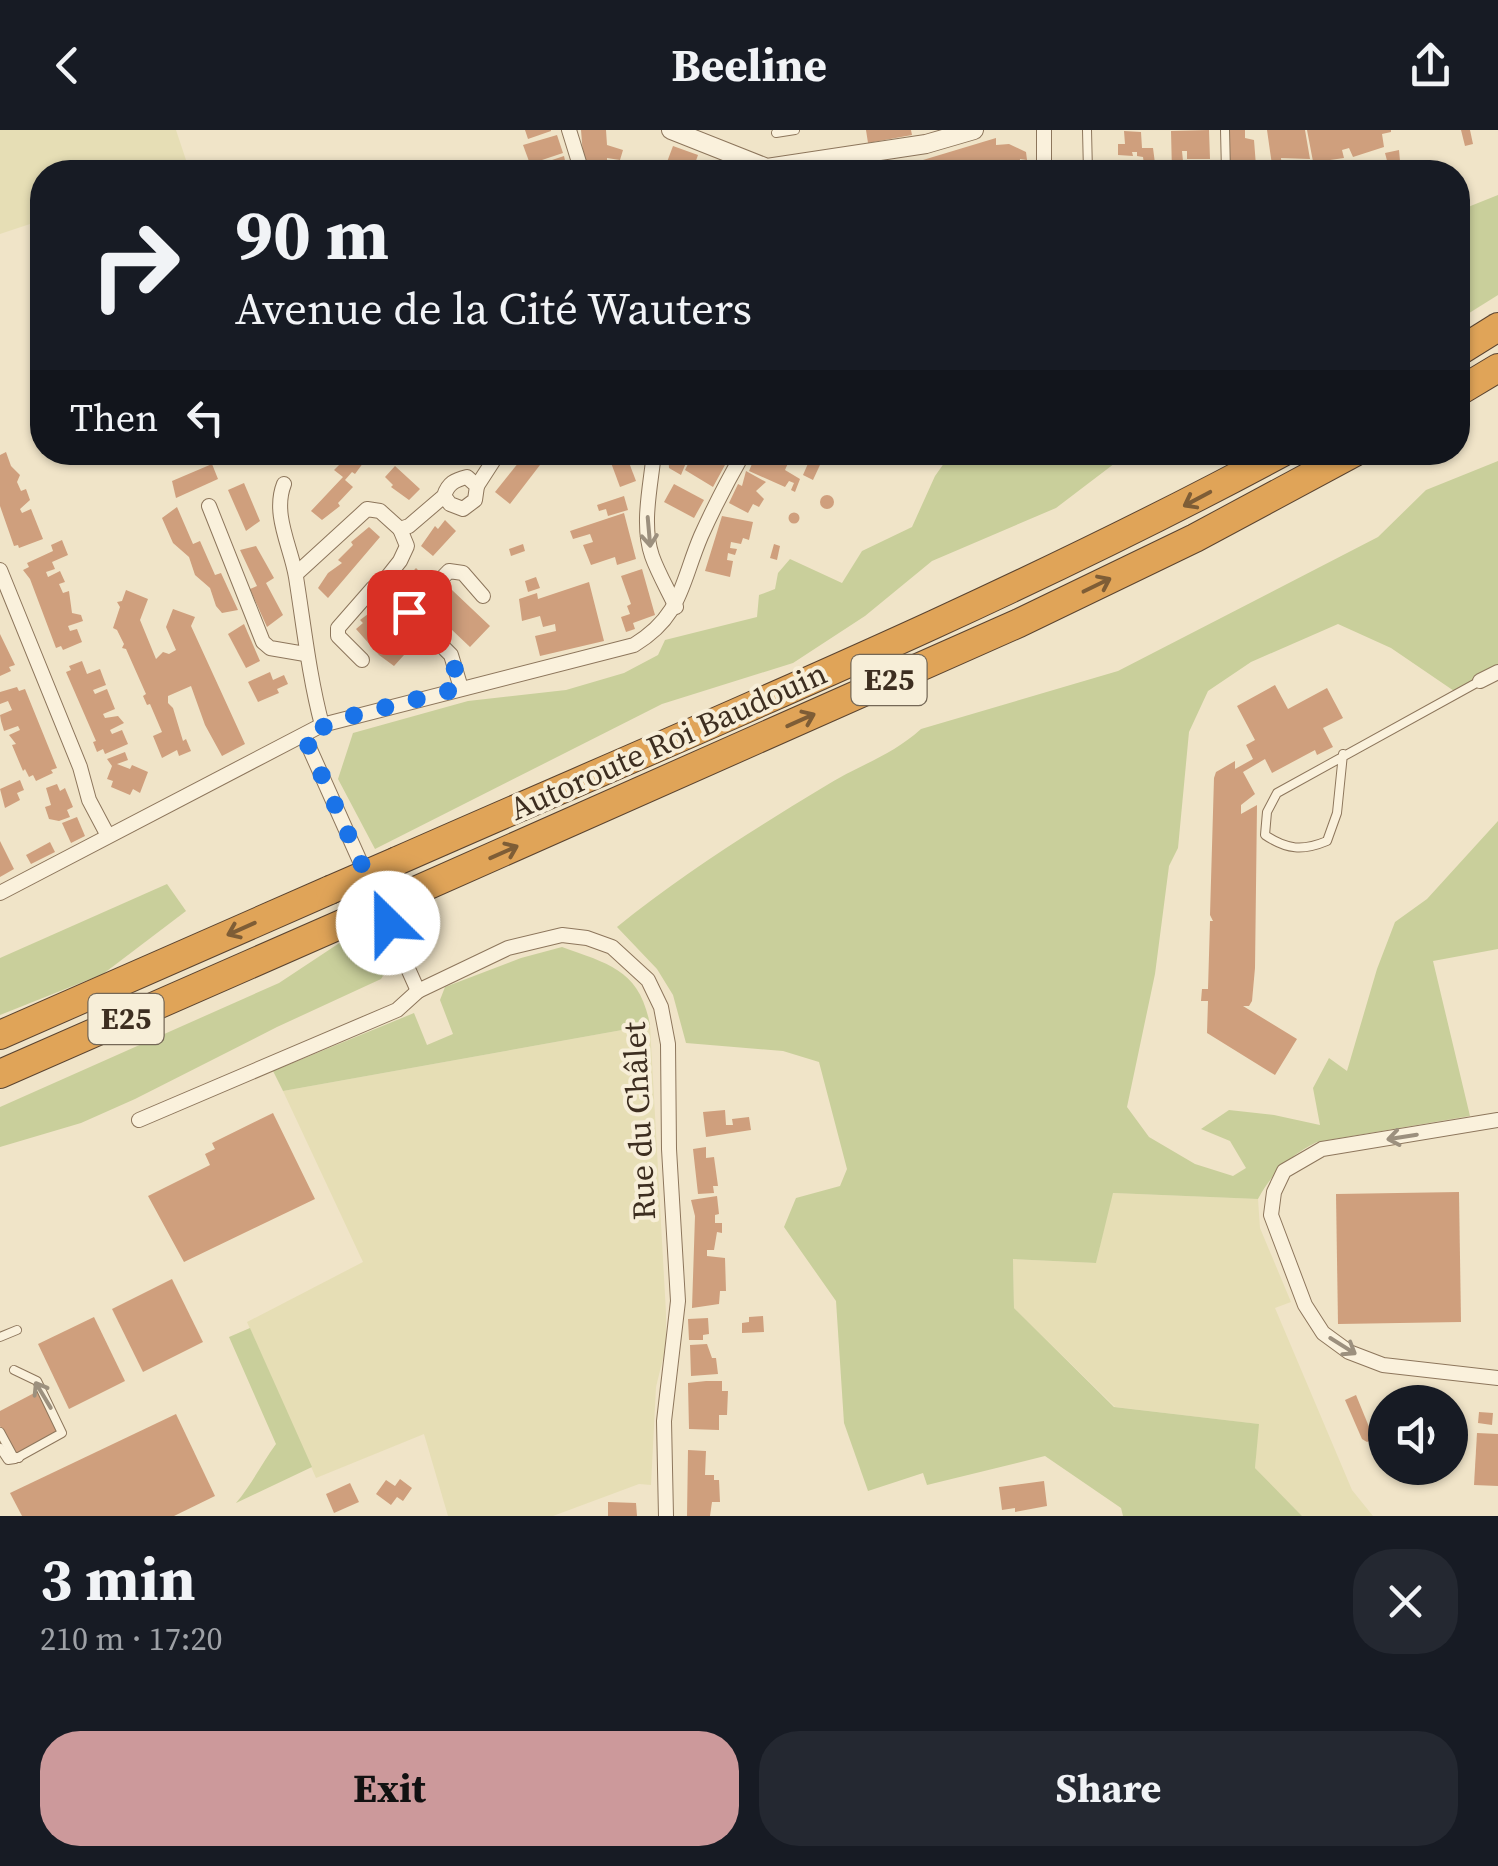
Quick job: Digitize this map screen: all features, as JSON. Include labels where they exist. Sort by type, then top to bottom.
[{"type":"highway","points":[[1470,345],[1498,328]]},
{"type":"highway","points":[[1470,385],[1498,368]]},
{"type":"highway","name":"Autoroute Roi Baudouin","points":[[0,1035],[1000,594],[1178,509],[1259,465]]},
{"type":"highway","name":"Autoroute Roi Baudouin","points":[[0,1074],[1020,622],[1195,538],[1332,465]]},
{"type":"street","points":[[569,130],[578,160]]},
{"type":"street","points":[[671,130],[747,160]]},
{"type":"street","points":[[820,160],[926,144],[974,130]]},
{"type":"street","points":[[1044,130],[1044,160]]},
{"type":"street","points":[[444,496],[450,504],[463,509],[474,500],[477,486],[491,465]]},
{"type":"street","points":[[653,465],[649,541],[676,607]]},
{"type":"street","points":[[0,892],[322,726],[634,646],[654,633],[676,607],[700,540],[738,465]]},
{"type":"street","points":[[400,529],[444,496],[458,479],[468,477],[477,486]]},
{"type":"street","points":[[284,484],[279,499],[288,554],[296,574],[305,654],[322,726]]},
{"type":"street","points":[[209,506],[264,642],[270,648],[305,654]]},
{"type":"street","points":[[296,574],[367,509],[380,511],[400,529],[407,546],[400,560],[338,628],[338,636],[362,660]]},
{"type":"street","points":[[0,570],[86,791],[107,834]]},
{"type":"street","points":[[409,612],[450,571],[463,574],[483,596]]},
{"type":"street","points":[[381,585],[451,655],[460,688]]},
{"type":"street","points":[[1480,681],[1498,672]]},
{"type":"street","points":[[304,736],[418,991]]},
{"type":"street","name":"Rue du Châlet","points":[[139,1120],[397,1010],[418,991],[508,948],[562,935],[588,938],[612,947],[648,980],[662,1007],[668,1044],[669,1150],[678,1301],[664,1421],[666,1516]]},
{"type":"street","points":[[1498,1120],[1322,1149],[1284,1171],[1274,1192],[1272,1216],[1305,1305],[1323,1333],[1349,1352],[1383,1365],[1498,1378]]},
{"type":"lane","points":[[776,133],[794,130]]},
{"type":"lane","points":[[1087,130],[1088,160]]},
{"type":"lane","points":[[1225,130],[1226,160]]},
{"type":"lane","points":[[1343,754],[1337,813],[1327,841],[1303,850],[1265,835],[1267,812],[1277,793],[1343,754],[1480,681]]},
{"type":"lane","points":[[0,1338],[16,1330]]},
{"type":"lane","points":[[0,1432],[8,1454],[62,1434],[37,1381],[14,1370]]},
{"type":"shaded area","points":[[0,130],[176,130],[186,160],[30,160],[30,224],[0,234]]},
{"type":"shaded area","points":[[650,1025],[666,1313],[666,1346],[656,1387],[651,1485],[639,1484],[553,1516],[448,1516],[424,1434],[316,1478],[247,1322],[363,1262],[283,1091]]},
{"type":"shaded area","points":[[1112,1193],[1258,1199],[1260,1228],[1291,1302],[1275,1308],[1352,1490],[1373,1516],[1302,1516],[1255,1468],[1258,1424],[1115,1407],[1014,1308],[1013,1259],[1096,1263]]},
{"type":"green space","points":[[1498,195],[1498,295],[1470,312],[1470,206]]},
{"type":"green space","points":[[1498,461],[1498,672],[1457,693],[1391,648],[1338,624],[1251,662],[1208,691],[1189,732],[1178,848],[1169,866],[1155,974],[1127,1107],[1149,1137],[1195,1164],[1233,1176],[1246,1168],[1230,1141],[1201,1129],[1229,1110],[1320,1125],[1313,1088],[1329,1058],[1347,1071],[1395,922],[1427,899],[1498,821],[1498,949],[1433,961],[1470,1116],[1317,1142],[1283,1165],[1258,1199],[1113,1193],[1096,1263],[1013,1259],[1014,1308],[1114,1407],[1259,1424],[1255,1468],[1302,1516],[1123,1516],[1121,1508],[1045,1456],[927,1485],[923,1473],[868,1491],[844,1423],[836,1301],[784,1227],[796,1198],[840,1186],[847,1169],[819,1062],[783,1051],[686,1043],[673,995],[657,969],[617,927],[743,837],[921,729],[1118,671],[1378,537],[1426,490]]},
{"type":"green space","points":[[943,465],[1112,465],[1056,508],[932,561],[865,616],[793,663],[662,704],[375,849],[338,779],[353,733],[468,701],[566,690],[624,673],[658,655],[665,640],[757,617],[759,595],[775,589],[778,573],[790,559],[842,583],[862,551],[912,527]]},
{"type":"green space","points":[[167,884],[186,911],[103,974],[0,1015],[0,958]]},
{"type":"green space","points":[[371,927],[388,968],[381,979],[81,1123],[0,1147],[0,1107],[279,983],[347,938]]},
{"type":"green space","points":[[562,947],[620,972],[639,992],[650,1025],[283,1091],[273,1071],[414,1013],[427,1045],[453,1034],[440,1000],[445,987]]},
{"type":"green space","points":[[250,1328],[312,1467],[236,1503],[276,1444],[229,1337]]},
{"type":"building","points":[[525,130],[551,130],[551,131],[528,139]]},
{"type":"building","points":[[581,130],[606,130],[607,145],[623,150],[620,160],[585,160]]},
{"type":"building","points":[[866,130],[911,130],[912,135],[868,143]]},
{"type":"building","points":[[1209,130],[1210,159],[1187,159],[1187,151],[1182,151],[1183,160],[1172,160],[1171,131]]},
{"type":"building","points":[[1229,130],[1245,130],[1245,138],[1254,140],[1256,160],[1229,160]]},
{"type":"building","points":[[1267,130],[1305,130],[1310,159],[1271,160]]},
{"type":"building","points":[[1307,130],[1391,130],[1382,134],[1384,147],[1353,157],[1349,148],[1342,150],[1344,158],[1313,160]]},
{"type":"building","points":[[1461,130],[1470,130],[1473,144],[1465,146]]},
{"type":"building","points":[[1124,131],[1141,132],[1142,148],[1153,148],[1155,160],[1143,160],[1137,152],[1132,152],[1133,156],[1118,155],[1118,144],[1125,144]]},
{"type":"building","points":[[557,135],[563,153],[529,160],[523,145]]},
{"type":"building","points":[[996,138],[996,145],[1009,144],[1026,152],[1027,160],[1020,159],[923,160]]},
{"type":"building","points":[[673,146],[698,155],[696,160],[668,160]]},
{"type":"building","points":[[1399,150],[1400,160],[1387,160],[1385,153]]},
{"type":"building","points":[[6,452],[11,466],[20,475],[17,482],[21,491],[26,489],[30,500],[20,509],[22,513],[31,509],[43,539],[19,548],[14,546],[0,506],[0,455]]},
{"type":"building","points":[[210,465],[218,479],[176,498],[172,481]]},
{"type":"building","points":[[339,465],[362,465],[345,480],[353,487],[338,503],[340,506],[322,520],[311,511],[343,477],[334,470]]},
{"type":"building","points":[[517,465],[540,465],[510,504],[495,492]]},
{"type":"building","points":[[612,465],[630,465],[636,481],[620,487]]},
{"type":"building","points":[[669,465],[685,465],[681,475]]},
{"type":"building","points":[[688,465],[725,465],[713,487],[685,470]]},
{"type":"building","points":[[752,465],[787,465],[785,470],[800,479],[795,492],[791,490],[794,483],[789,481],[785,487],[749,471]]},
{"type":"building","points":[[807,465],[820,465],[813,480],[803,475]]},
{"type":"building","points":[[395,466],[420,489],[409,500],[391,487],[385,477]]},
{"type":"building","points":[[746,471],[766,482],[756,491],[764,499],[759,507],[753,504],[748,513],[729,503],[738,484],[742,486]]},
{"type":"building","points":[[244,483],[260,521],[246,531],[228,490]]},
{"type":"building","points":[[674,484],[704,500],[694,518],[664,502]]},
{"type":"building","points":[[827,495],[834,502],[827,509],[820,502]]},
{"type":"building","points":[[624,496],[628,510],[608,516],[606,509],[599,511],[597,505]]},
{"type":"building","points":[[177,507],[193,544],[200,541],[215,575],[221,573],[238,610],[222,613],[210,588],[195,575],[189,557],[173,543],[162,518]]},
{"type":"building","points":[[794,512],[800,518],[794,524],[788,518]]},
{"type":"building","points":[[624,513],[636,559],[617,565],[615,557],[591,565],[583,545],[593,542],[590,534],[573,539],[570,531]]},
{"type":"building","points":[[722,516],[753,522],[749,540],[743,538],[741,544],[731,542],[730,548],[737,549],[735,555],[728,553],[727,560],[733,561],[730,577],[705,571]]},
{"type":"building","points":[[445,520],[456,531],[433,556],[421,546],[435,526],[438,529]]},
{"type":"building","points":[[369,527],[380,537],[328,598],[318,588],[328,573],[342,563],[338,560],[353,545],[351,542]]},
{"type":"building","points":[[62,540],[68,555],[52,562],[55,569],[46,572],[48,577],[60,571],[65,582],[59,584],[63,593],[69,591],[72,613],[81,615],[83,621],[68,626],[70,631],[77,629],[82,642],[63,650],[61,646],[56,648],[23,570],[29,567],[27,563],[53,551],[51,545]]},
{"type":"building","points":[[523,544],[525,551],[511,556],[509,549]]},
{"type":"building","points":[[774,544],[780,546],[777,560],[770,558]]},
{"type":"building","points":[[256,546],[274,578],[266,583],[283,615],[267,627],[250,589],[257,586],[240,550]]},
{"type":"building","points":[[416,568],[426,578],[420,584],[416,581],[403,595],[396,589]]},
{"type":"building","points":[[642,569],[655,615],[633,623],[635,629],[626,632],[621,617],[630,614],[627,606],[631,604],[621,576]]},
{"type":"building","points":[[536,577],[540,588],[528,592],[525,581]]},
{"type":"building","points":[[589,582],[604,641],[540,656],[535,636],[556,631],[555,624],[543,627],[540,616],[522,621],[519,599],[537,593],[538,599]]},
{"type":"building","points":[[126,590],[148,599],[140,620],[156,659],[163,652],[176,650],[166,627],[173,609],[195,617],[191,626],[245,744],[222,756],[191,686],[168,696],[168,703],[191,751],[179,756],[177,750],[162,758],[153,736],[162,732],[143,696],[146,694],[126,649],[122,648],[124,644],[113,628],[120,607],[117,602],[122,601]]},
{"type":"building","points":[[452,590],[490,626],[470,647],[432,611],[437,601]]},
{"type":"building","points":[[376,608],[414,644],[394,666],[356,629],[363,623],[360,620]]},
{"type":"building","points":[[244,624],[260,661],[246,668],[228,634]]},
{"type":"building","points":[[0,634],[15,665],[0,676]]},
{"type":"building","points":[[82,661],[87,674],[100,669],[106,685],[93,690],[95,694],[107,689],[115,709],[103,714],[105,718],[118,716],[124,723],[110,730],[112,734],[122,730],[128,744],[105,754],[103,749],[97,752],[93,742],[96,741],[66,672],[71,670],[69,666]]},
{"type":"building","points":[[270,672],[273,680],[284,675],[288,684],[277,689],[279,693],[258,702],[248,682]]},
{"type":"building","points":[[1275,685],[1288,709],[1327,688],[1343,718],[1323,728],[1333,747],[1317,755],[1315,750],[1272,773],[1265,759],[1243,772],[1255,794],[1241,805],[1241,814],[1257,805],[1255,968],[1252,1001],[1243,1006],[1297,1039],[1275,1075],[1207,1033],[1208,1001],[1201,1001],[1202,989],[1208,989],[1213,921],[1210,915],[1214,778],[1216,772],[1235,761],[1235,769],[1253,759],[1246,745],[1255,740],[1237,706]]},
{"type":"building","points":[[17,687],[19,691],[25,689],[57,768],[36,781],[23,771],[12,745],[16,744],[9,735],[20,730],[18,726],[4,731],[1,721],[0,715],[12,710],[8,701],[0,704],[0,692]]},
{"type":"building","points":[[125,752],[128,760],[117,764],[148,772],[140,793],[133,789],[130,795],[111,787],[113,781],[107,779],[112,766],[107,759]]},
{"type":"building","points":[[20,780],[24,790],[17,793],[20,800],[5,808],[0,789]]},
{"type":"building","points":[[57,784],[60,791],[65,788],[73,807],[67,810],[70,817],[59,821],[49,819],[45,807],[51,805],[46,788]]},
{"type":"building","points":[[77,817],[85,836],[71,843],[62,823]]},
{"type":"building","points":[[0,841],[14,869],[0,877]]},
{"type":"building","points":[[50,842],[55,852],[31,864],[26,855]]},
{"type":"building","points":[[725,1110],[726,1125],[733,1125],[732,1119],[749,1117],[751,1130],[706,1137],[703,1112]]},
{"type":"building","points":[[273,1113],[315,1199],[184,1262],[148,1196],[210,1165],[205,1154],[215,1149],[212,1143]]},
{"type":"building","points":[[706,1147],[706,1158],[714,1157],[718,1186],[713,1186],[714,1193],[698,1194],[693,1149]]},
{"type":"building","points":[[1459,1192],[1461,1322],[1338,1324],[1336,1194]]},
{"type":"building","points":[[717,1196],[719,1214],[715,1215],[715,1223],[722,1223],[722,1233],[717,1232],[714,1250],[707,1250],[707,1256],[725,1258],[726,1291],[720,1291],[719,1304],[692,1308],[695,1216],[691,1200]]},
{"type":"building","points":[[172,1279],[203,1342],[143,1372],[112,1309]]},
{"type":"building","points":[[763,1316],[764,1332],[742,1333],[742,1323],[749,1322],[749,1317]]},
{"type":"building","points":[[94,1317],[125,1381],[69,1409],[38,1344]]},
{"type":"building","points":[[708,1318],[709,1334],[703,1335],[703,1340],[689,1340],[688,1319]]},
{"type":"building","points":[[707,1344],[712,1358],[716,1358],[718,1374],[691,1376],[690,1345]]},
{"type":"building","points":[[722,1381],[722,1391],[728,1391],[727,1415],[719,1415],[719,1430],[689,1429],[688,1383]]},
{"type":"building","points":[[38,1391],[59,1433],[14,1456],[0,1426],[0,1411]]},
{"type":"building","points":[[1356,1395],[1368,1424],[1368,1442],[1362,1439],[1345,1400]]},
{"type":"building","points":[[1479,1412],[1493,1413],[1492,1425],[1478,1423]]},
{"type":"building","points":[[176,1414],[215,1496],[174,1516],[22,1516],[10,1493]]},
{"type":"building","points":[[1477,1433],[1498,1434],[1498,1486],[1474,1485]]},
{"type":"building","points":[[688,1450],[706,1451],[705,1475],[714,1475],[714,1480],[719,1480],[720,1502],[712,1502],[710,1516],[687,1516]]},
{"type":"building","points":[[400,1479],[412,1488],[403,1501],[397,1497],[391,1505],[376,1494],[386,1480],[395,1486]]},
{"type":"building","points":[[1044,1481],[1047,1506],[1015,1512],[1015,1508],[1002,1510],[999,1487]]},
{"type":"building","points":[[350,1483],[359,1502],[334,1513],[326,1494]]},
{"type":"building","points":[[608,1502],[636,1503],[637,1516],[608,1516]]},
{"type":"route","points":[[388,923],[304,736],[340,719],[460,688],[451,655],[409,612]]}]
